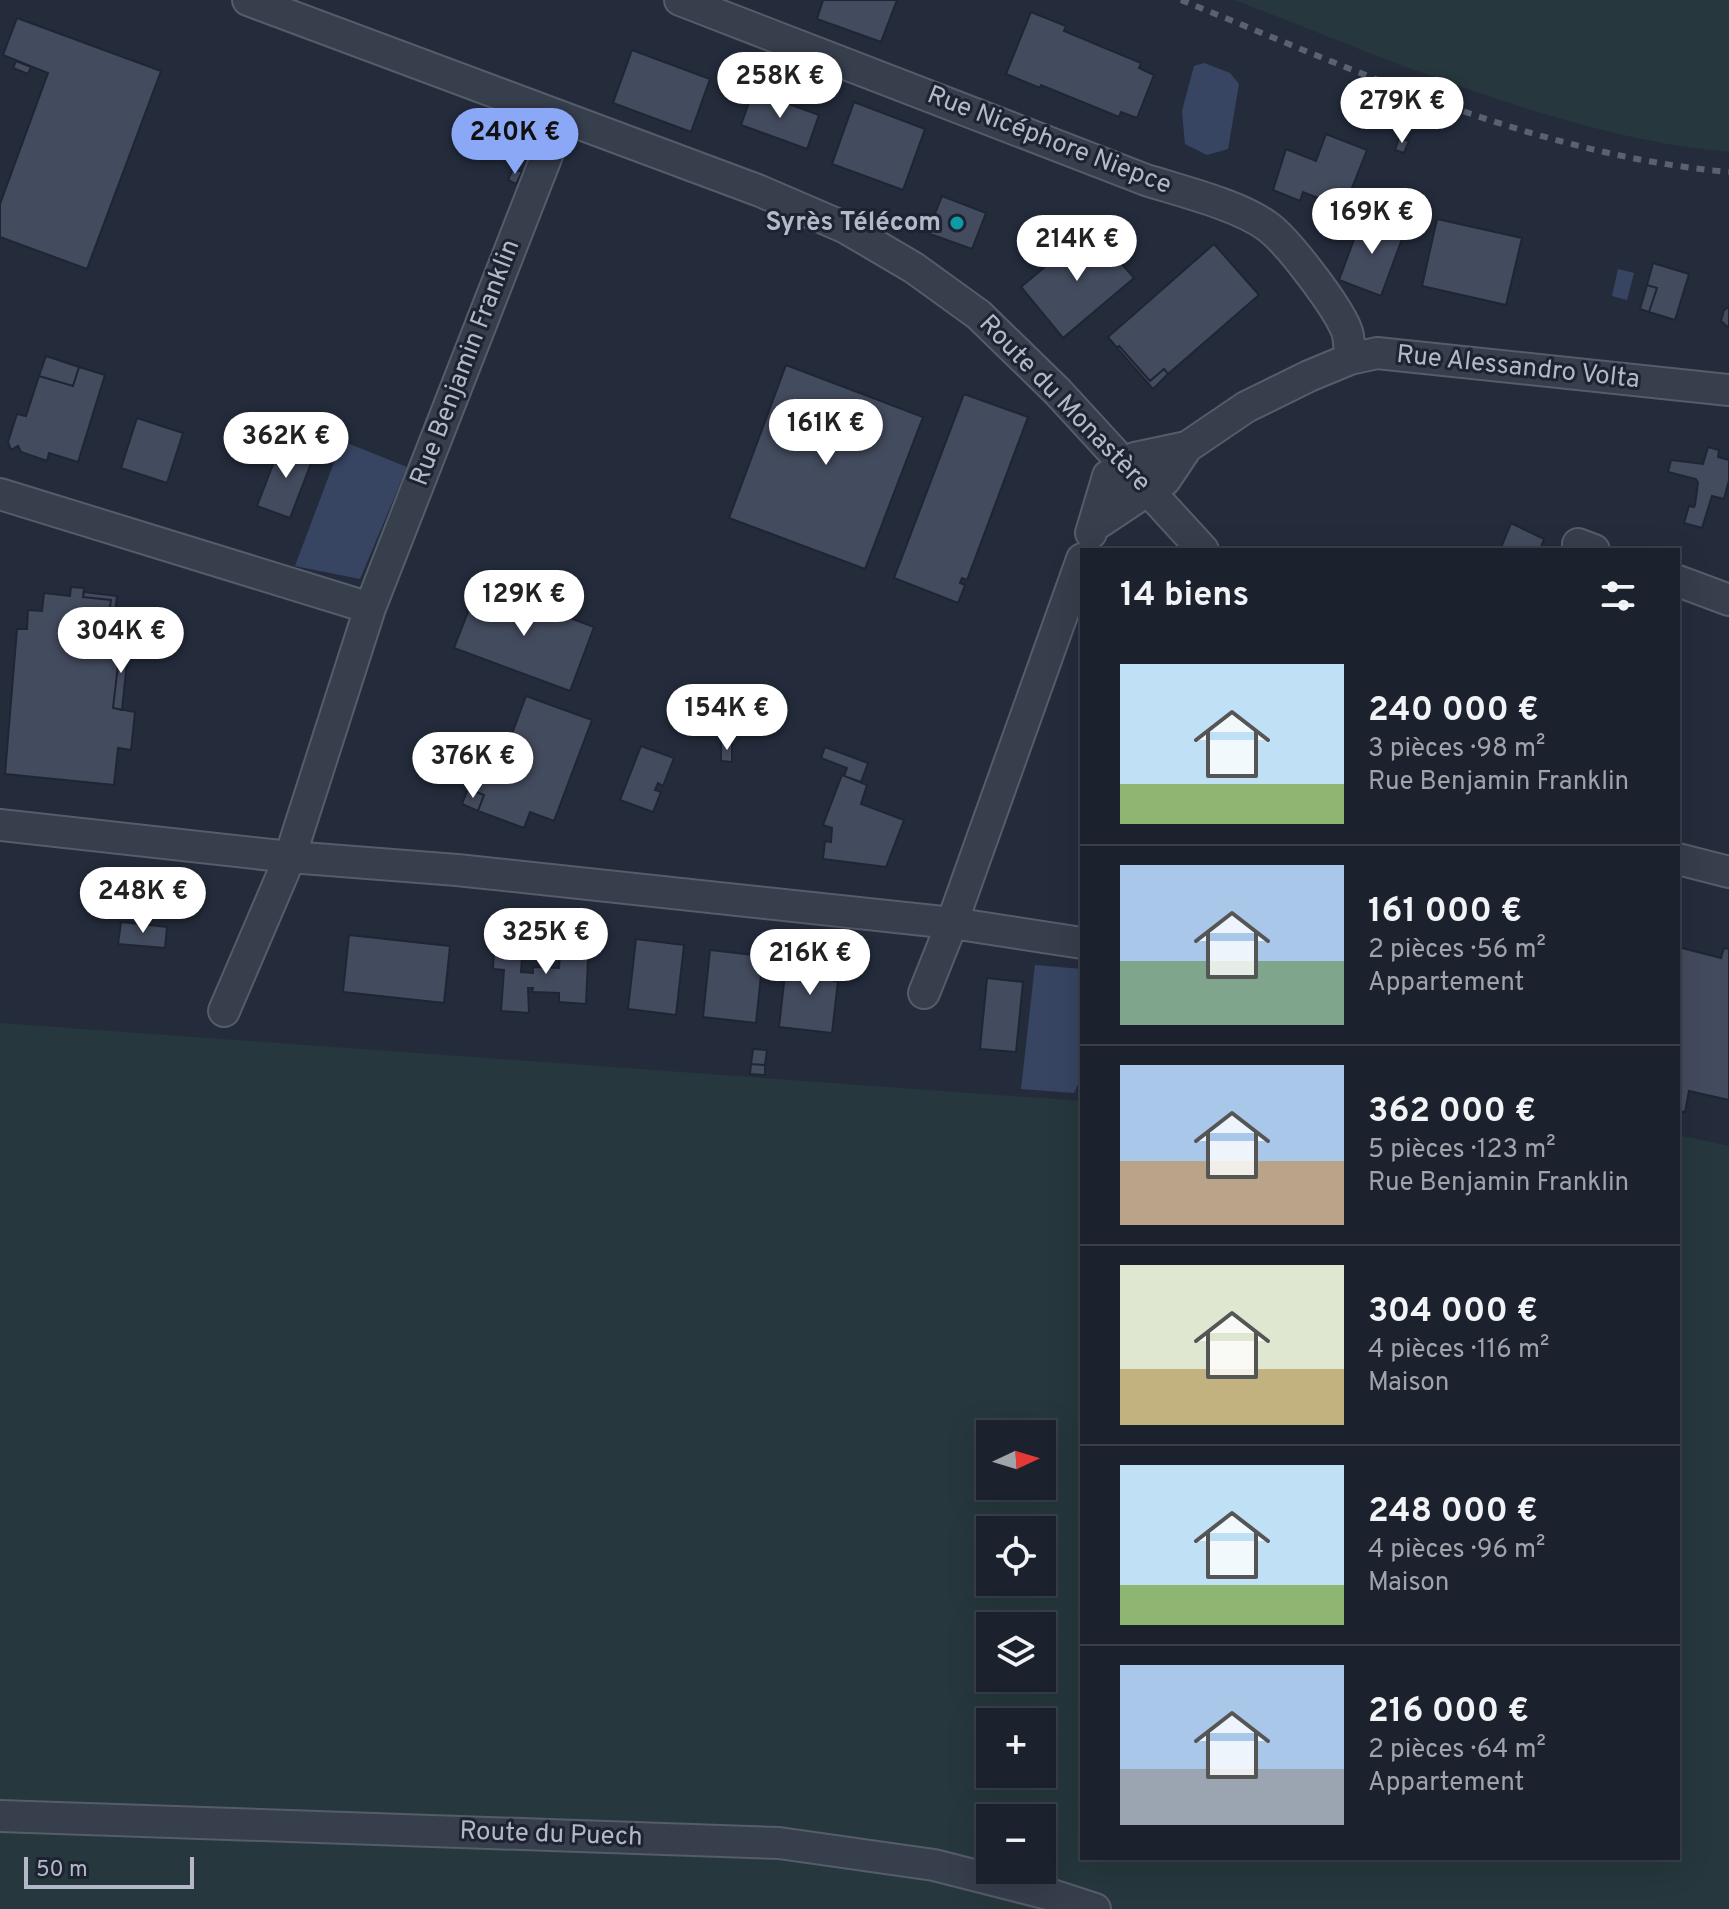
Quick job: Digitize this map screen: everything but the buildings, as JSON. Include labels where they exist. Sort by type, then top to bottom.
[{"type":"street","name":"Route du Monastère","points":[[248,0],[760,191],[846,228],[914,268],[979,315],[1058,392],[1201,548]]},
{"type":"street","name":"Rue Nicéphore Niepce","points":[[680,0],[1146,180],[1219,203],[1268,226],[1305,267],[1335,309],[1348,331],[1350,359]]},
{"type":"street","name":"Rue Benjamin Franklin","points":[[224,1011],[290,857],[370,608],[562,117]]},
{"type":"street","name":"Rue Alessandro Volta","points":[[1139,481],[1135,458],[1187,447],[1246,407],[1350,359],[1377,353],[1729,390]]},
{"type":"street","points":[[1090,538],[1139,496],[1139,481]]},
{"type":"street","points":[[0,494],[370,608]]},
{"type":"street","points":[[924,993],[1080,565]]},
{"type":"street","points":[[1680,582],[1729,600]]},
{"type":"street","points":[[0,825],[952,923],[1080,943]]},
{"type":"street","points":[[1680,860],[1729,872]]},
{"type":"street","name":"Route du Puech","points":[[0,1816],[779,1843],[934,1865],[1095,1909]]},
{"type":"shaded area","points":[[1235,0],[1729,0],[1729,152],[1684,147],[1603,130],[1496,99]]},
{"type":"shaded area","points":[[0,1023],[1080,1101],[1080,1860],[1680,1860],[1680,1135],[1729,1146],[1729,1909],[0,1909]]},
{"type":"water","points":[[1204,63],[1230,73],[1239,84],[1228,149],[1207,155],[1185,144],[1182,111],[1194,66]]},
{"type":"water","points":[[1618,269],[1634,273],[1627,300],[1612,296]]},
{"type":"water","points":[[342,441],[407,467],[360,579],[295,566]]},
{"type":"water","points":[[1035,965],[1080,969],[1080,1080],[1074,1093],[1021,1089]]},
{"type":"railway","points":[[1181,0],[1381,81],[1517,129],[1657,163],[1729,172]]},
{"type":"place","name":"Syrès Télécom","points":[[957,223]]}]
